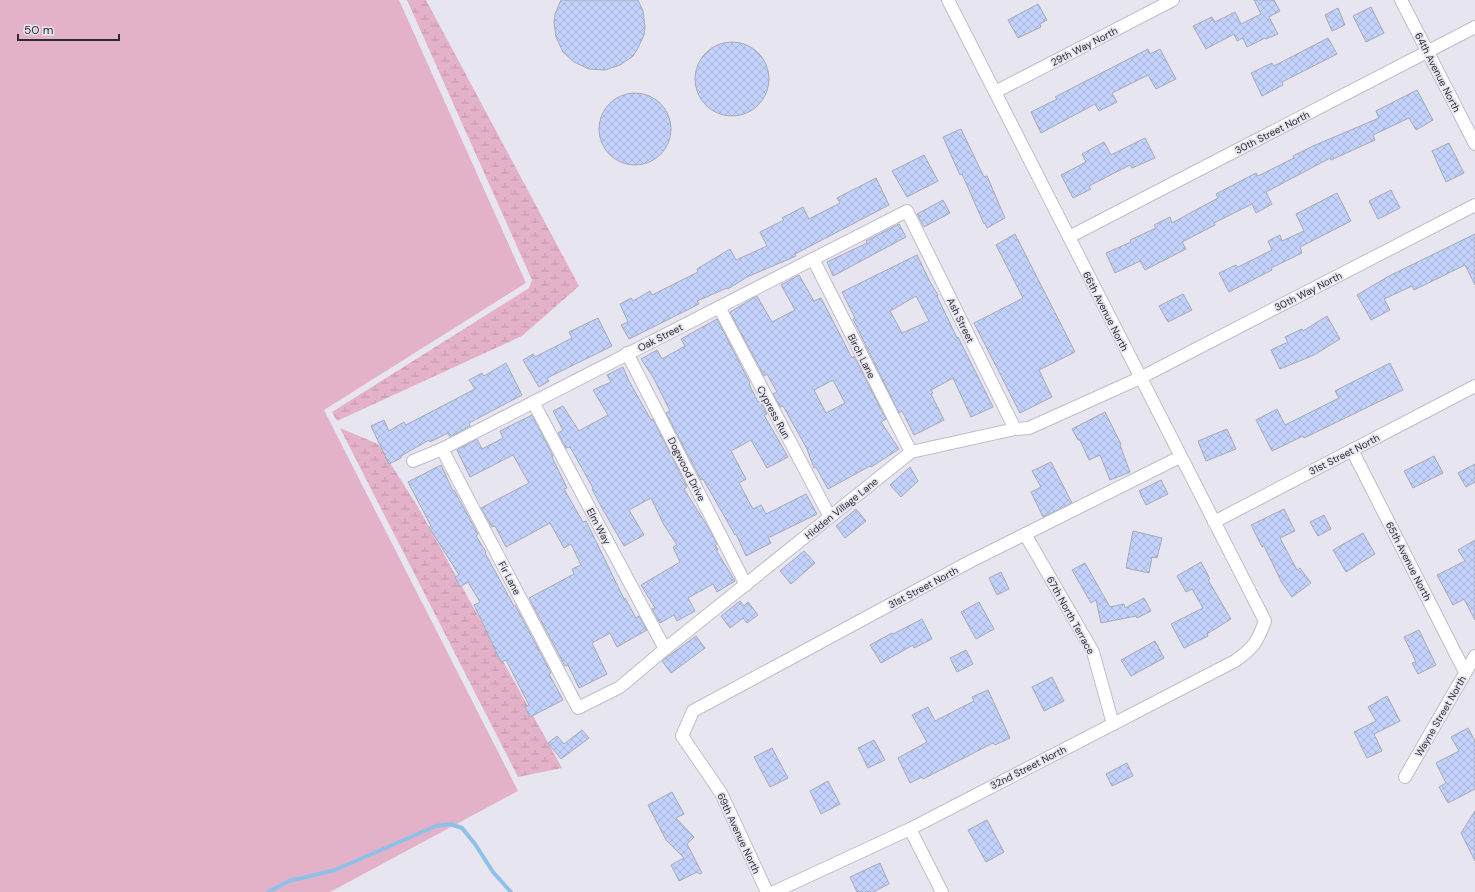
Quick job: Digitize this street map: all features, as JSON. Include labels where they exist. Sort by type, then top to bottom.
[{"type":"street","name":"66th Avenue North","points":[[948,0],[1265,621]]},
{"type":"street","name":"29th Way North","points":[[995,92],[1173,0]]},
{"type":"street","name":"64th Avenue North","points":[[1401,0],[1475,144]]},
{"type":"street","name":"30th Street North","points":[[1069,237],[1475,27]]},
{"type":"street","name":"30th Way North","points":[[1140,378],[1475,205]]},
{"type":"street","name":"Oak Street","points":[[413,461],[442,449],[907,211]]},
{"type":"street","name":"Ash Street","points":[[907,211],[1015,429]]},
{"type":"street","name":"Birch Lane","points":[[813,259],[911,452]]},
{"type":"street","name":"Cypress Run","points":[[719,307],[830,517]]},
{"type":"street","name":"Dogwood Drive","points":[[627,353],[746,585]]},
{"type":"street","name":"Hidden Village Lane","points":[[578,708],[620,687],[665,649],[911,452],[1015,429],[1029,428],[1140,378]]},
{"type":"street","name":"31st Street North","points":[[1214,522],[1475,386]]},
{"type":"street","name":"Elm Way","points":[[534,402],[665,649]]},
{"type":"street","name":"Fir Lane","points":[[442,449],[578,708]]},
{"type":"street","name":"65th Avenue North","points":[[1352,450],[1465,672]]},
{"type":"street","name":"31st Street North","points":[[682,736],[692,711],[971,561],[1180,457]]},
{"type":"street","name":"67th North Terrace","points":[[1025,534],[1093,652],[1113,724]]},
{"type":"street","name":"32nd Street North","points":[[774,892],[910,829],[1234,661],[1250,650],[1260,635],[1265,621]]},
{"type":"street","name":"Wayne Street North","points":[[1405,777],[1475,656]]},
{"type":"street","name":"69th Avenue North","points":[[682,736],[721,793],[767,892]]},
{"type":"street","points":[[910,829],[942,892]]},
{"type":"green space","points":[[0,0],[399,0],[526,283],[324,410],[518,791],[330,892],[0,892]]},
{"type":"green space","points":[[407,0],[426,0],[579,286],[522,336],[337,421],[332,412],[529,288],[532,280]]},
{"type":"green space","points":[[340,428],[378,444],[418,507],[562,768],[518,777]]},
{"type":"building","points":[[561,0],[638,0],[643,11],[645,27],[644,35],[633,56],[620,65],[605,70],[589,69],[574,62],[563,52],[556,37],[554,22],[555,14]]},
{"type":"building","points":[[1254,0],[1274,0],[1280,11],[1269,17],[1278,34],[1266,39],[1265,38],[1247,47],[1243,38],[1237,41],[1234,34],[1206,49],[1193,26],[1212,17],[1215,22],[1235,12],[1241,24],[1261,14]]},
{"type":"building","points":[[1038,4],[1047,20],[1040,24],[1041,27],[1018,38],[1008,20]]},
{"type":"building","points":[[1371,7],[1384,33],[1366,42],[1353,16]]},
{"type":"building","points":[[1338,8],[1345,25],[1332,31],[1325,15]]},
{"type":"building","points":[[1328,38],[1337,54],[1282,82],[1283,85],[1262,96],[1251,73],[1272,63],[1274,66]]},
{"type":"building","points":[[732,42],[746,45],[758,53],[766,65],[769,79],[766,93],[758,105],[746,113],[732,116],[718,113],[706,105],[698,93],[695,79],[698,65],[706,53],[718,45]]},
{"type":"building","points":[[1148,49],[1150,54],[1160,49],[1176,79],[1156,89],[1148,75],[1112,93],[1117,102],[1099,111],[1095,104],[1041,133],[1031,112],[1057,99],[1055,97]]},
{"type":"building","points":[[1417,90],[1433,120],[1416,130],[1409,118],[1373,135],[1375,140],[1331,160],[1330,158],[1266,192],[1272,204],[1256,213],[1252,204],[1214,223],[1215,225],[1182,242],[1186,249],[1145,270],[1140,261],[1115,273],[1106,253],[1131,242],[1130,240],[1156,228],[1154,225],[1170,217],[1172,223],[1218,198],[1216,194],[1256,173],[1258,176],[1294,158],[1293,156],[1313,146],[1379,118],[1376,111]]},
{"type":"building","points":[[628,93],[642,93],[649,95],[661,103],[669,115],[671,129],[669,143],[661,155],[649,163],[642,165],[628,165],[621,163],[609,155],[601,143],[599,136],[599,122],[601,115],[609,103],[621,95]]},
{"type":"building","points":[[961,129],[984,177],[987,176],[1005,218],[987,228],[962,174],[960,175],[943,137]]},
{"type":"building","points":[[1145,138],[1155,158],[1132,168],[1130,165],[1089,186],[1091,189],[1073,198],[1061,175],[1086,162],[1082,154],[1104,142],[1111,155]]},
{"type":"building","points":[[1449,143],[1464,173],[1446,182],[1432,151]]},
{"type":"building","points":[[924,155],[938,181],[907,197],[892,171]]},
{"type":"building","points":[[876,178],[889,205],[795,254],[796,256],[747,277],[728,289],[727,288],[697,301],[699,304],[629,339],[621,325],[628,322],[620,304],[631,298],[633,301],[650,291],[652,295],[698,272],[697,269],[730,249],[736,260],[767,246],[760,232],[784,220],[782,218],[803,207],[809,219],[840,203],[837,198]]},
{"type":"building","points":[[1391,190],[1400,208],[1378,219],[1369,201]]},
{"type":"building","points":[[1337,193],[1351,221],[1300,247],[1302,253],[1271,268],[1272,270],[1229,292],[1219,273],[1236,265],[1238,267],[1272,250],[1268,241],[1280,235],[1282,241],[1304,231],[1296,214]]},
{"type":"building","points":[[943,200],[950,213],[924,227],[917,214]]},
{"type":"building","points":[[899,224],[906,237],[833,276],[827,262],[867,243],[866,241]]},
{"type":"building","points":[[1015,234],[1075,352],[1039,370],[1052,397],[1020,413],[974,323],[1023,298],[996,245]]},
{"type":"building","points":[[1475,234],[1475,285],[1465,265],[1414,290],[1412,286],[1384,299],[1390,310],[1371,320],[1357,295],[1389,276]]},
{"type":"building","points":[[917,255],[938,295],[937,296],[957,338],[958,337],[993,407],[971,417],[953,378],[931,390],[933,393],[931,394],[944,420],[914,435],[902,411],[899,413],[853,319],[855,318],[842,292]],"holes":[[[916,296],[929,321],[902,333],[890,311]]]},
{"type":"building","points":[[799,275],[814,301],[821,298],[852,358],[854,356],[886,419],[881,422],[899,449],[871,467],[870,466],[828,489],[816,467],[814,468],[807,449],[783,406],[780,407],[773,394],[777,392],[767,374],[764,376],[730,312],[757,296],[772,322],[795,310],[781,285]],"holes":[[[833,380],[845,403],[826,413],[814,390]]]},
{"type":"building","points":[[1183,294],[1192,310],[1168,322],[1159,306]]},
{"type":"building","points":[[1327,316],[1340,339],[1314,355],[1280,369],[1271,350],[1288,342],[1285,337],[1302,329],[1303,331]]},
{"type":"building","points":[[598,318],[612,346],[547,378],[549,381],[539,387],[523,360],[533,354],[535,357],[572,338],[569,332]]},
{"type":"building","points":[[717,319],[750,383],[749,384],[758,402],[760,401],[767,414],[764,415],[788,457],[767,468],[751,440],[731,451],[746,479],[739,483],[753,509],[761,505],[766,514],[806,494],[817,514],[768,538],[771,543],[746,556],[736,534],[735,535],[703,479],[701,480],[666,413],[670,411],[653,377],[641,359],[657,350],[662,359],[685,346],[681,339]]},
{"type":"building","points":[[506,363],[522,395],[469,423],[470,426],[450,437],[448,433],[430,442],[429,440],[389,464],[371,426],[384,420],[389,431],[404,422],[406,425],[475,389],[469,380],[482,373],[484,376]]},
{"type":"building","points":[[1390,363],[1403,390],[1304,438],[1303,436],[1272,451],[1256,420],[1277,409],[1285,425],[1339,398],[1335,391]]},
{"type":"building","points":[[623,367],[629,381],[651,420],[653,419],[687,487],[684,489],[711,532],[717,544],[715,545],[718,550],[716,550],[735,581],[717,592],[713,584],[688,598],[695,611],[677,621],[674,615],[660,623],[652,609],[655,608],[641,585],[680,562],[673,547],[677,545],[664,525],[651,498],[629,510],[644,535],[624,546],[570,447],[566,448],[558,433],[563,430],[553,411],[563,406],[579,431],[608,415],[593,390],[611,382],[607,375]]},
{"type":"building","points":[[1105,412],[1121,444],[1120,445],[1130,472],[1110,480],[1100,455],[1089,460],[1080,440],[1078,440],[1072,429]]},
{"type":"building","points":[[532,415],[553,456],[552,457],[567,488],[564,489],[583,522],[586,521],[624,599],[625,598],[636,618],[639,616],[647,630],[617,647],[610,633],[592,643],[607,674],[579,688],[568,665],[565,666],[529,598],[574,574],[572,569],[581,565],[571,544],[564,548],[550,523],[506,547],[495,526],[492,527],[481,508],[529,483],[513,455],[470,477],[457,450],[477,439],[482,449],[503,438],[500,431]]},
{"type":"building","points":[[1227,429],[1236,449],[1206,461],[1198,441]]},
{"type":"building","points":[[1434,456],[1443,473],[1413,488],[1404,471]]},
{"type":"building","points":[[1051,462],[1072,503],[1043,517],[1031,492],[1041,487],[1032,471]]},
{"type":"building","points":[[1475,464],[1475,482],[1466,487],[1458,473]]},
{"type":"building","points":[[441,465],[453,491],[454,490],[478,534],[476,536],[551,673],[549,674],[563,700],[530,717],[525,707],[529,705],[506,660],[501,662],[474,605],[480,602],[468,582],[460,587],[455,577],[459,575],[429,527],[431,526],[408,482]]},
{"type":"building","points":[[910,467],[918,481],[901,497],[890,485]]},
{"type":"building","points":[[1161,480],[1168,494],[1146,505],[1139,491]]},
{"type":"building","points":[[856,509],[866,521],[845,538],[836,526]]},
{"type":"building","points":[[1284,509],[1295,531],[1280,538],[1297,570],[1300,568],[1311,583],[1292,597],[1282,583],[1264,546],[1262,547],[1251,525]]},
{"type":"building","points":[[1324,515],[1331,529],[1318,536],[1310,522]]},
{"type":"building","points":[[1133,531],[1162,538],[1157,558],[1152,557],[1149,573],[1126,568]]},
{"type":"building","points":[[1363,533],[1375,554],[1346,572],[1333,550]]},
{"type":"building","points":[[1475,540],[1475,620],[1464,599],[1453,605],[1437,575],[1465,561],[1458,550]]},
{"type":"building","points":[[804,551],[815,563],[791,584],[780,571]]},
{"type":"building","points":[[1201,562],[1210,579],[1208,580],[1231,619],[1207,634],[1208,636],[1184,648],[1171,624],[1203,608],[1192,589],[1186,592],[1177,576]]},
{"type":"building","points":[[1085,563],[1110,607],[1124,604],[1125,608],[1144,598],[1151,611],[1137,618],[1136,616],[1101,623],[1096,600],[1091,603],[1072,570]]},
{"type":"building","points":[[1001,572],[1009,589],[997,595],[989,578]]},
{"type":"building","points":[[740,601],[744,606],[748,602],[758,615],[747,623],[743,618],[730,628],[721,616]]},
{"type":"building","points":[[979,602],[994,629],[976,639],[961,612]]},
{"type":"building","points":[[922,619],[932,639],[914,648],[913,645],[881,663],[870,645]]},
{"type":"building","points":[[1419,630],[1436,665],[1418,674],[1412,663],[1416,662],[1404,637]]},
{"type":"building","points":[[696,636],[705,648],[671,673],[662,661]]},
{"type":"building","points":[[1155,641],[1164,658],[1131,676],[1121,660]]},
{"type":"building","points":[[966,650],[973,664],[957,672],[950,658]]},
{"type":"building","points":[[1052,677],[1064,701],[1044,711],[1032,687]]},
{"type":"building","points":[[988,690],[1010,738],[995,745],[993,743],[923,779],[922,777],[910,783],[898,758],[927,742],[912,715],[928,707],[935,721],[974,701],[972,697]]},
{"type":"building","points":[[1387,696],[1400,721],[1374,734],[1382,751],[1367,758],[1354,732],[1376,721],[1368,707]]},
{"type":"building","points":[[1468,728],[1475,741],[1475,789],[1448,803],[1439,787],[1446,783],[1436,763],[1459,751],[1451,737]]},
{"type":"building","points":[[582,730],[589,738],[561,759],[548,743],[557,736],[564,744]]},
{"type":"building","points":[[874,740],[885,760],[868,768],[858,748]]},
{"type":"building","points":[[772,748],[788,778],[770,787],[754,757]]},
{"type":"building","points":[[1127,763],[1133,776],[1112,786],[1106,774]]},
{"type":"building","points":[[828,781],[840,804],[821,814],[810,791]]},
{"type":"building","points":[[672,792],[684,814],[676,818],[694,837],[687,844],[702,873],[699,874],[697,872],[679,881],[671,865],[684,858],[666,840],[648,805]]},
{"type":"building","points":[[1475,811],[1475,861],[1461,833]]},
{"type":"building","points":[[987,820],[1004,852],[986,862],[968,830]]},
{"type":"building","points":[[880,863],[889,884],[873,892],[857,892],[850,877]]},
{"type":"waterway","points":[[268,892],[289,881],[335,870],[436,826],[450,824],[462,828],[475,844],[493,872],[511,892]]}]
